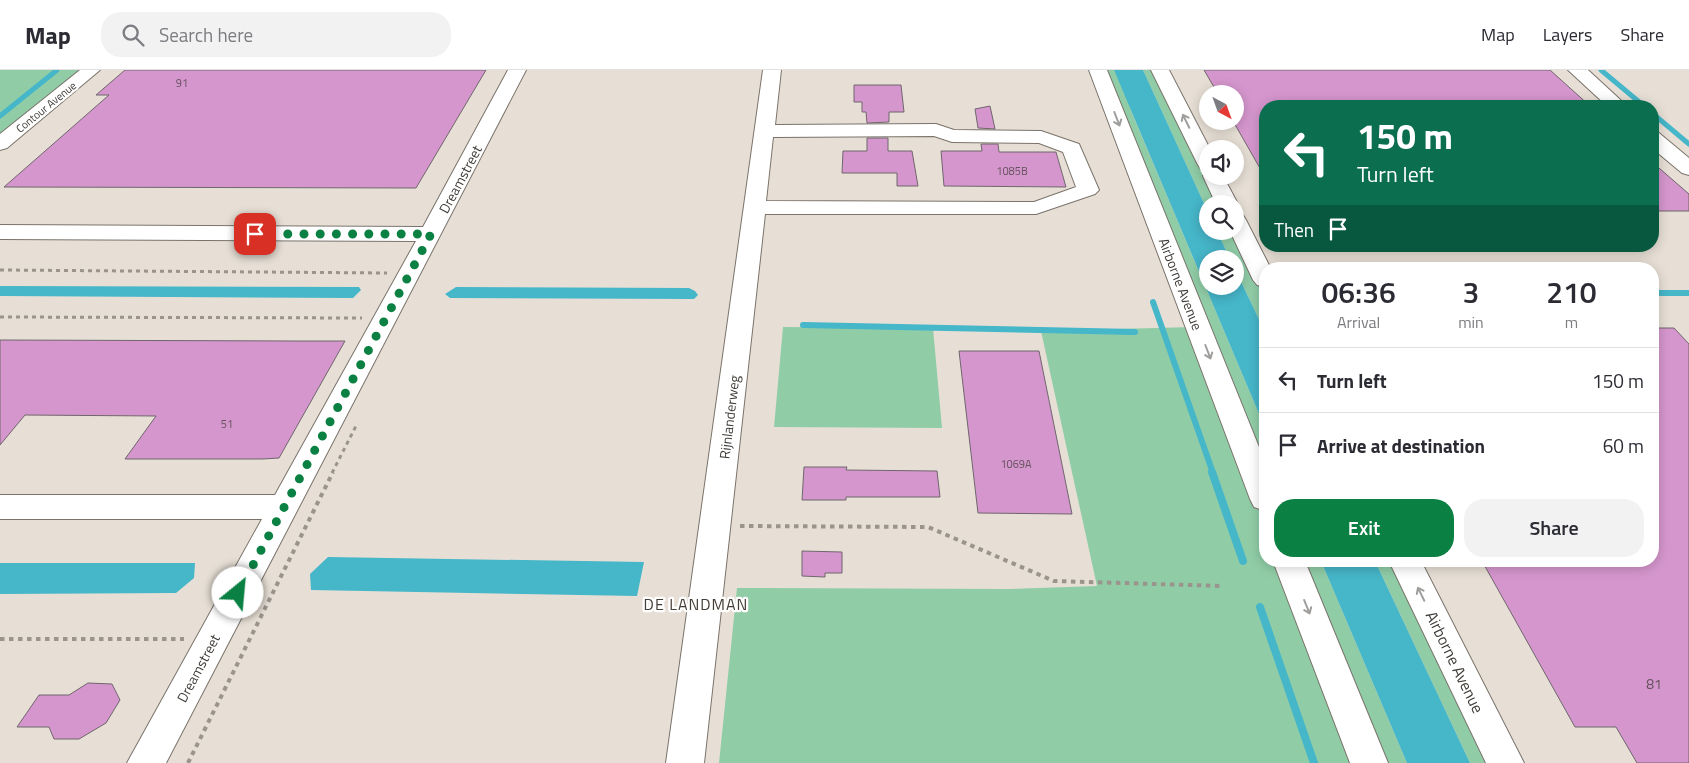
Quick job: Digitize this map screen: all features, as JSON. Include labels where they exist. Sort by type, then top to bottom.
[{"type":"street","name":"Contour Avenue","points":[[0,144],[91,70]]},
{"type":"street","name":"Dreamstreet","points":[[146,763],[431,234],[517,70]]},
{"type":"street","name":"Rijnlanderweg","points":[[685,763],[772,70]]},
{"type":"street","name":"Airborne Avenue","points":[[1098,70],[1259,483]]},
{"type":"street","points":[[1160,70],[1199,147]]},
{"type":"street","points":[[1577,70],[1611,100]]},
{"type":"street","points":[[755,207],[1036,208],[1088,190],[1072,148],[1041,136],[952,136],[936,130],[764,131]]},
{"type":"street","points":[[1659,143],[1689,169]]},
{"type":"street","points":[[0,232],[431,234]]},
{"type":"street","points":[[1244,238],[1259,268]]},
{"type":"street","points":[[0,507],[284,507]]},
{"type":"street","points":[[1291,567],[1369,763]]},
{"type":"street","name":"Airborne Avenue","points":[[1408,567],[1506,763]]},
{"type":"path","points":[[0,270],[410,273]]},
{"type":"path","points":[[0,316],[386,318]]},
{"type":"path","points":[[188,763],[359,420]]},
{"type":"path","points":[[715,524],[733,526],[928,527],[1054,581],[1222,586]]},
{"type":"path","points":[[0,639],[213,639]]},
{"type":"green space","points":[[0,70],[86,70],[0,140]]},
{"type":"green space","points":[[1101,70],[1114,70],[1123,89],[1199,272],[1199,295],[1209,295],[1259,414],[1259,465]]},
{"type":"green space","points":[[1143,70],[1155,70],[1199,159],[1199,185],[1212,185],[1217,195],[1200,195]]},
{"type":"green space","points":[[1221,240],[1239,240],[1259,281],[1259,319],[1244,288],[1244,250],[1226,250]]},
{"type":"green space","points":[[783,327],[933,328],[942,428],[774,427]]},
{"type":"green space","points":[[1193,327],[1259,499],[1259,567],[1285,567],[1361,763],[719,763],[737,588],[1009,589],[1097,586],[1041,331]]},
{"type":"green space","points":[[1300,567],[1324,567],[1407,763],[1379,763]]},
{"type":"green space","points":[[1378,567],[1400,567],[1496,763],[1470,763]]},
{"type":"water","points":[[1114,70],[1143,70],[1200,195],[1199,240],[1221,240],[1226,250],[1199,250],[1199,272]]},
{"type":"water","points":[[0,286],[359,287],[361,290],[353,298],[0,296]]},
{"type":"water","points":[[456,287],[689,288],[698,295],[694,299],[450,298],[445,294]]},
{"type":"water","points":[[1244,288],[1259,319],[1259,414],[1209,295],[1244,295]]},
{"type":"water","points":[[328,557],[644,562],[637,596],[311,590],[310,574]]},
{"type":"water","points":[[0,563],[195,563],[194,578],[176,593],[0,594]]},
{"type":"water","points":[[1324,567],[1378,567],[1470,763],[1407,763]]},
{"type":"building","points":[[125,70],[486,70],[416,188],[4,187],[109,95],[96,95]]},
{"type":"building","points":[[1204,70],[1550,70],[1583,100],[1259,100],[1259,166],[1238,130],[1244,130],[1244,85],[1213,85]]},
{"type":"building","points":[[854,85],[901,85],[904,112],[889,112],[889,122],[867,123],[866,112],[862,112],[862,102],[854,102]]},
{"type":"building","points":[[990,106],[995,129],[978,128],[975,109]]},
{"type":"building","points":[[867,138],[888,138],[888,151],[912,151],[918,186],[897,186],[897,173],[842,173],[843,151],[867,151]]},
{"type":"building","points":[[981,144],[998,144],[999,152],[1056,152],[1066,187],[944,186],[941,151],[982,151]]},
{"type":"building","points":[[1659,168],[1689,194],[1689,211],[1659,211]]},
{"type":"building","points":[[1659,328],[1674,328],[1689,344],[1689,763],[1637,763],[1616,727],[1575,727],[1485,567],[1659,567]]},
{"type":"building","points":[[0,340],[345,341],[279,458],[125,459],[156,416],[25,415],[0,445]]},
{"type":"building","points":[[959,351],[1039,351],[1072,514],[978,513]]},
{"type":"building","points":[[804,467],[847,467],[846,470],[937,471],[940,497],[846,497],[846,500],[802,500]]},
{"type":"building","points":[[802,551],[842,552],[842,573],[825,573],[825,577],[802,576]]},
{"type":"building","points":[[88,683],[112,684],[120,700],[106,723],[79,739],[54,739],[49,727],[17,727],[39,695],[69,695]]},
{"type":"waterway","points":[[0,116],[57,70]]},
{"type":"waterway","points":[[1601,70],[1637,100]]},
{"type":"waterway","points":[[1659,119],[1689,144]]},
{"type":"waterway","points":[[1659,293],[1689,293]]},
{"type":"waterway","points":[[1153,302],[1213,473]]},
{"type":"waterway","points":[[803,325],[1135,332]]},
{"type":"waterway","points":[[1212,472],[1243,561]]},
{"type":"waterway","points":[[1260,607],[1314,763]]},
{"type":"district","name":"DE LANDMAN","points":[[696,604]]},
{"type":"route","points":[[238,593],[431,234],[255,234]]}]
